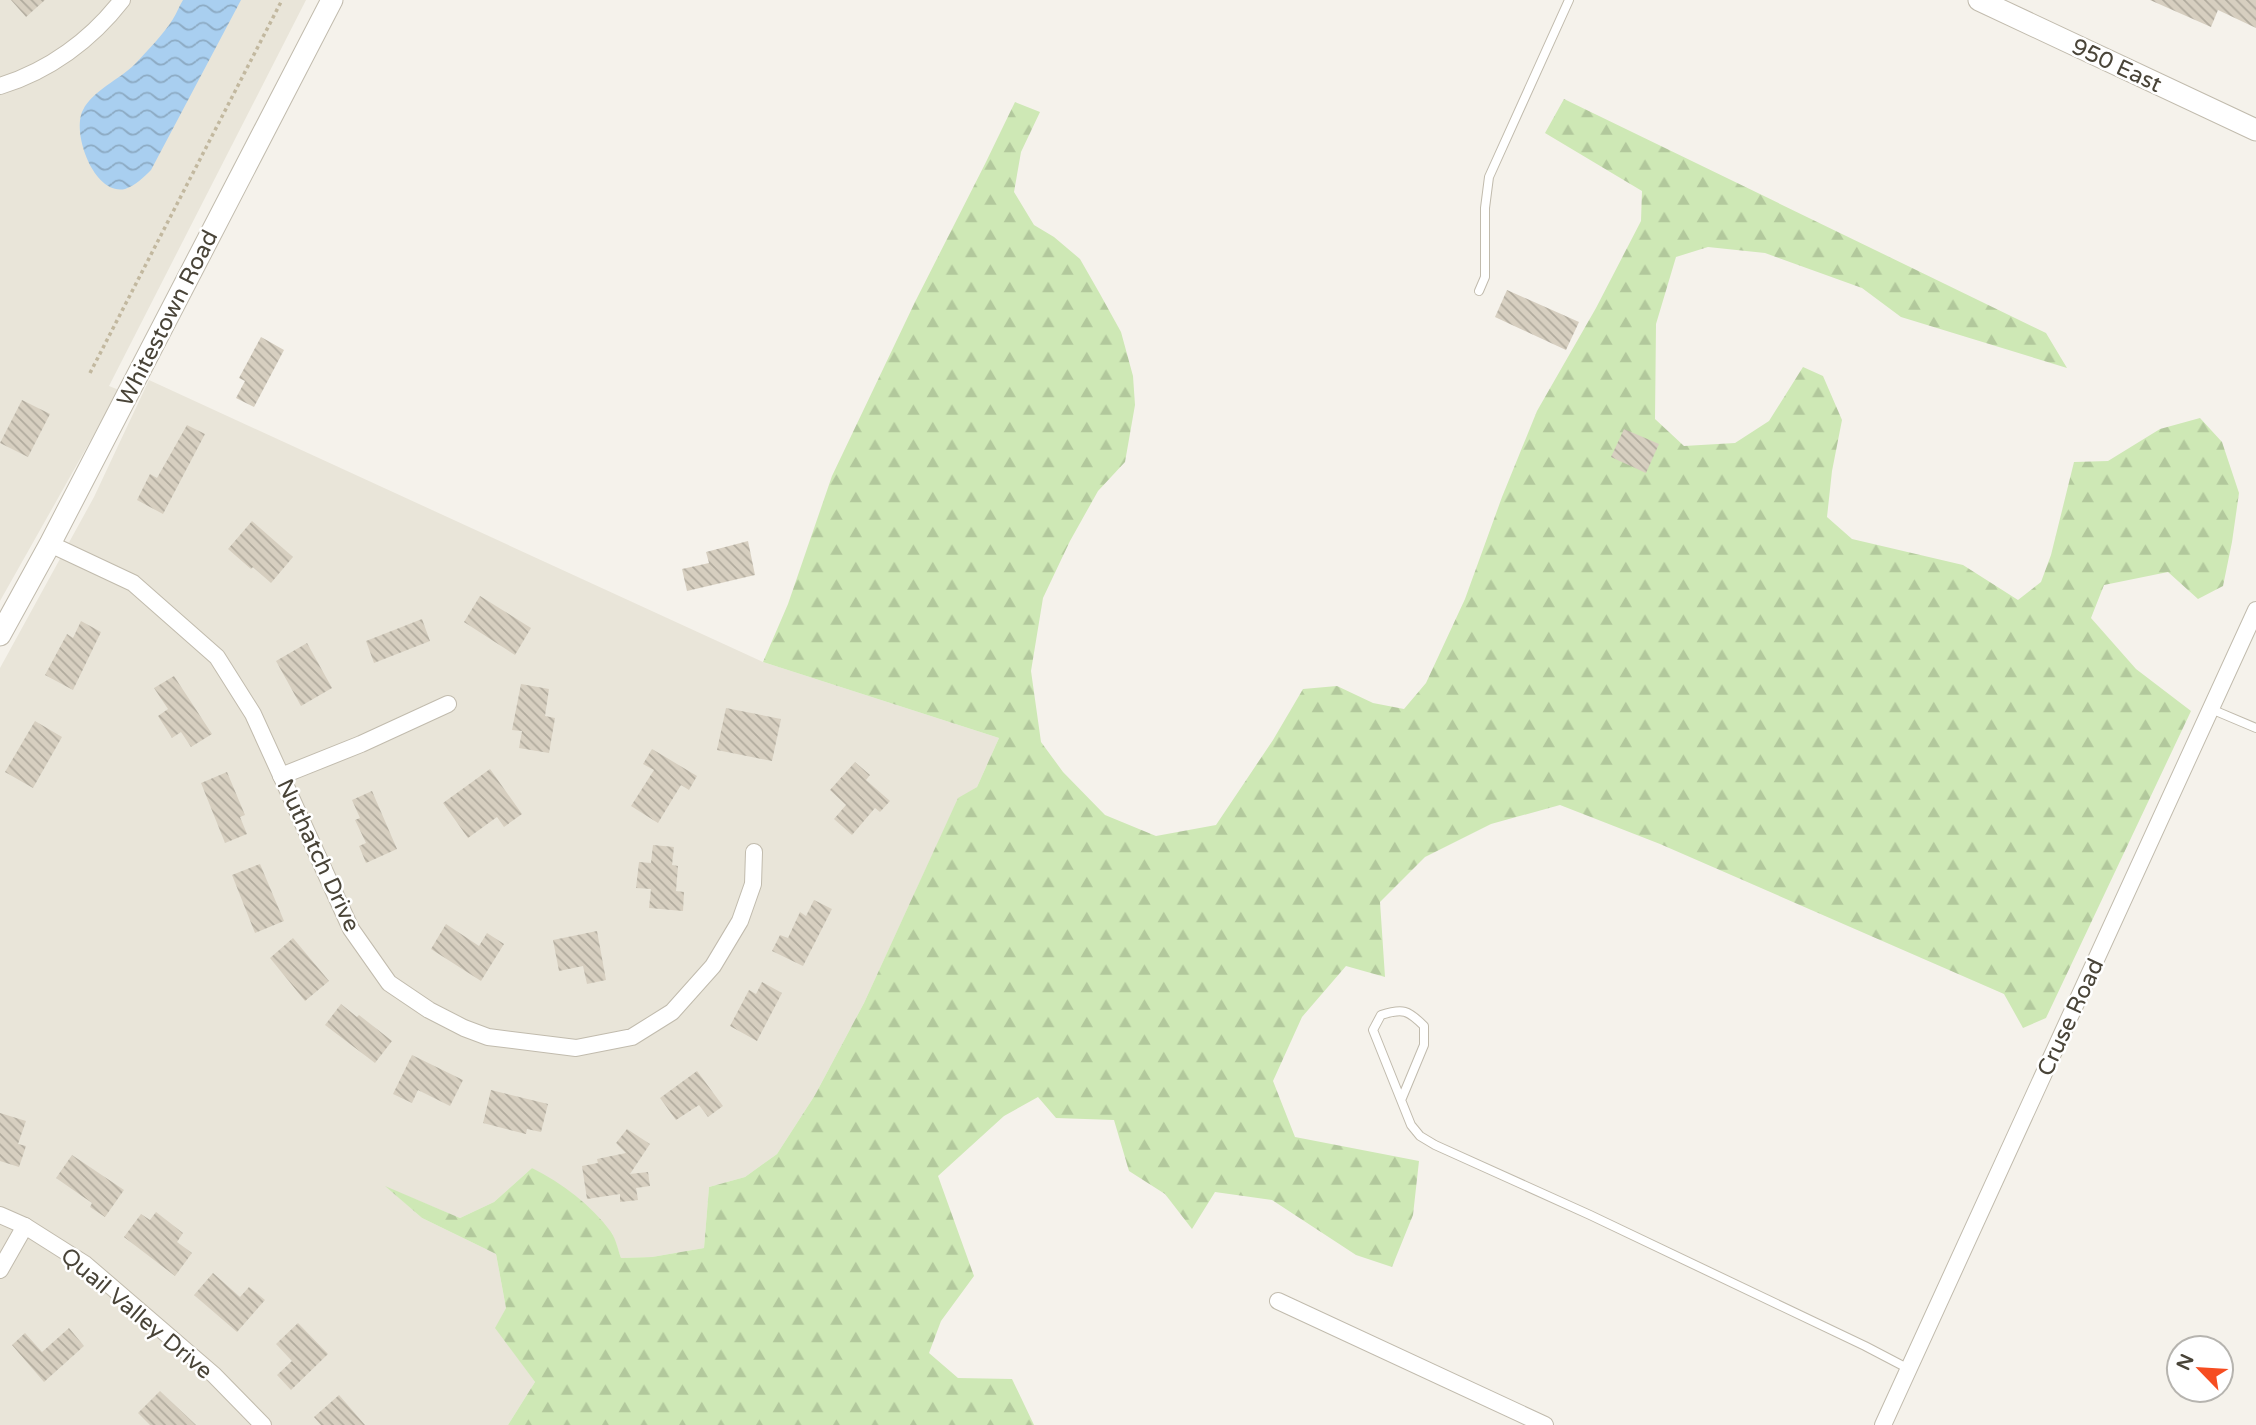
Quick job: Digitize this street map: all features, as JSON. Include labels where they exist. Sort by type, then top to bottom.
[{"type":"street","points":[[0,86],[32,74],[67,53],[94,31],[122,0]]},
{"type":"street","name":"Whitestown Road","points":[[0,635],[50,544],[332,0]]},
{"type":"street","name":"950 East","points":[[1979,0],[2256,130]]},
{"type":"street","name":"Nuthatch Drive","points":[[50,544],[133,583],[217,657],[253,714],[351,929],[389,983],[429,1010],[464,1028],[488,1037],[576,1048],[632,1037],[671,1012],[713,966],[740,921],[753,884],[754,852]]},
{"type":"street","name":"Cruse Road","points":[[1883,1425],[2256,610]]},
{"type":"street","points":[[281,776],[362,744],[448,704]]},
{"type":"street","name":"Quail Valley Drive","points":[[0,1215],[25,1226],[85,1264],[214,1375],[263,1425]]},
{"type":"street","points":[[0,1270],[25,1226]]},
{"type":"street","points":[[1278,1301],[1545,1425]]},
{"type":"lane","points":[[1479,291],[1485,277],[1485,208],[1489,177],[1569,0]]},
{"type":"lane","points":[[2211,709],[2256,728]]},
{"type":"lane","points":[[1402,1098],[1424,1045],[1424,1026],[1412,1014],[1398,1009],[1381,1015],[1373,1030],[1411,1125],[1420,1136],[1909,1369]]},
{"type":"path","points":[[90,373],[282,0]]},
{"type":"shaded area","points":[[0,0],[306,0],[109,386],[119,390],[0,601]]},
{"type":"shaded area","points":[[149,380],[763,662],[999,738],[977,787],[958,799],[864,1003],[815,1095],[777,1154],[745,1177],[709,1187],[704,1248],[652,1257],[621,1258],[612,1233],[532,1168],[494,1202],[460,1218],[388,1188],[422,1218],[496,1254],[506,1308],[496,1328],[535,1382],[508,1425],[0,1425],[0,668],[94,497]]},
{"type":"green space","points":[[1564,99],[2046,333],[2067,368],[1901,317],[1862,288],[1765,253],[1708,247],[1676,257],[1656,324],[1655,419],[1684,446],[1735,443],[1769,421],[1803,367],[1823,376],[1842,420],[1827,517],[1852,539],[1963,565],[2018,600],[2041,582],[2051,555],[2074,462],[2108,461],[2160,429],[2200,418],[2222,442],[2239,493],[2223,586],[2198,599],[2168,572],[2104,585],[2091,618],[2136,669],[2191,711],[2046,1018],[2023,1028],[2004,994],[1660,844],[1560,805],[1491,824],[1425,857],[1380,902],[1385,977],[1346,966],[1302,1017],[1273,1081],[1295,1137],[1419,1161],[1413,1215],[1392,1267],[1356,1255],[1272,1200],[1215,1192],[1192,1229],[1165,1194],[1129,1171],[1114,1120],[1056,1118],[1038,1097],[1004,1116],[938,1176],[974,1276],[941,1321],[929,1353],[958,1378],[1012,1379],[1034,1425],[508,1425],[535,1382],[495,1328],[506,1308],[496,1254],[422,1218],[385,1186],[460,1218],[494,1202],[532,1168],[565,1188],[603,1222],[613,1235],[621,1258],[652,1257],[704,1248],[709,1187],[745,1177],[777,1154],[815,1095],[864,1003],[958,798],[977,787],[999,738],[763,662],[788,604],[832,476],[1015,102],[1040,112],[1021,152],[1014,192],[1034,225],[1054,237],[1080,259],[1100,294],[1121,332],[1133,376],[1135,405],[1125,462],[1098,491],[1043,598],[1031,671],[1041,742],[1063,772],[1105,815],[1156,836],[1216,825],[1273,740],[1303,689],[1337,686],[1373,703],[1404,709],[1426,683],[1465,599],[1537,411],[1596,308],[1641,221],[1642,191],[1545,133]]},
{"type":"water","points":[[183,0],[241,0],[151,170],[129,188],[114,189],[95,173],[88,160],[80,133],[83,110],[93,97],[129,70],[150,48],[169,25]]},
{"type":"building","points":[[11,0],[45,0],[26,17]]},
{"type":"building","points":[[2150,0],[2256,0],[2256,28],[2218,10],[2211,27]]},
{"type":"building","points":[[1507,290],[1579,322],[1566,350],[1495,317]]},
{"type":"building","points":[[261,337],[284,350],[254,407],[236,398],[245,381],[239,378]]},
{"type":"building","points":[[22,400],[50,414],[28,457],[0,443]]},
{"type":"building","points":[[187,425],[205,434],[163,514],[137,500],[150,474],[157,478]]},
{"type":"building","points":[[1624,429],[1659,444],[1646,473],[1611,457]]},
{"type":"building","points":[[252,521],[293,557],[271,583],[228,549]]},
{"type":"building","points":[[748,541],[755,575],[687,591],[682,569],[709,563],[706,552]]},
{"type":"building","points":[[480,596],[531,628],[515,655],[464,622]]},
{"type":"building","points":[[422,619],[430,641],[374,663],[366,641]]},
{"type":"building","points":[[81,621],[101,632],[73,690],[45,675],[67,634],[73,638]]},
{"type":"building","points":[[307,643],[332,688],[301,706],[276,661]]},
{"type":"building","points":[[174,676],[212,734],[191,747],[181,732],[172,738],[158,716],[168,709],[154,688]]},
{"type":"building","points":[[521,684],[549,689],[545,716],[555,718],[549,753],[519,748],[522,731],[512,730]]},
{"type":"building","points":[[726,708],[781,719],[772,761],[717,750]]},
{"type":"building","points":[[35,721],[62,737],[33,788],[5,772]]},
{"type":"building","points":[[652,749],[697,776],[689,790],[681,785],[658,823],[631,806],[654,770],[643,764]]},
{"type":"building","points":[[855,762],[870,775],[866,780],[890,801],[880,812],[875,808],[852,835],[834,819],[846,805],[830,790]]},
{"type":"building","points":[[490,769],[522,814],[504,827],[497,817],[468,838],[443,803]]},
{"type":"building","points":[[227,772],[245,815],[240,817],[247,834],[225,843],[201,783]]},
{"type":"building","points":[[372,791],[397,849],[366,863],[359,846],[366,843],[355,820],[360,818],[352,800]]},
{"type":"building","points":[[653,845],[674,847],[672,865],[678,866],[676,891],[684,892],[683,911],[649,908],[651,889],[636,888],[639,862],[651,863]]},
{"type":"building","points":[[260,864],[284,921],[255,933],[232,875]]},
{"type":"building","points":[[814,900],[832,909],[803,966],[772,951],[780,935],[788,938],[800,912],[806,916]]},
{"type":"building","points":[[446,924],[479,946],[487,933],[504,944],[481,981],[431,949]]},
{"type":"building","points":[[597,931],[606,980],[587,984],[583,966],[559,971],[553,940]]},
{"type":"building","points":[[293,938],[329,981],[305,1001],[270,958]]},
{"type":"building","points":[[762,982],[782,993],[757,1041],[730,1026],[749,990],[756,994]]},
{"type":"building","points":[[341,1004],[392,1041],[375,1063],[325,1025]]},
{"type":"building","points":[[412,1055],[463,1080],[450,1106],[418,1090],[412,1103],[393,1094]]},
{"type":"building","points":[[697,1071],[723,1106],[708,1117],[699,1105],[676,1120],[660,1098]]},
{"type":"building","points":[[491,1090],[548,1104],[541,1132],[527,1129],[526,1134],[483,1123]]},
{"type":"building","points":[[0,1113],[26,1121],[18,1144],[26,1146],[19,1167],[0,1161]]},
{"type":"building","points":[[627,1129],[650,1144],[630,1174],[648,1172],[650,1186],[636,1188],[638,1200],[620,1202],[620,1194],[587,1199],[582,1166],[598,1163],[597,1159],[626,1153],[616,1143]]},
{"type":"building","points":[[72,1155],[124,1190],[105,1217],[90,1207],[92,1203],[56,1178]]},
{"type":"building","points":[[156,1212],[183,1233],[177,1242],[192,1253],[175,1276],[124,1237],[141,1214],[150,1220]]},
{"type":"building","points":[[213,1273],[240,1297],[249,1287],[265,1300],[237,1332],[194,1295]]},
{"type":"building","points":[[298,1323],[328,1354],[291,1390],[277,1375],[292,1361],[276,1344]]},
{"type":"building","points":[[69,1328],[84,1346],[44,1382],[12,1345],[25,1333],[42,1352]]},
{"type":"building","points":[[160,1391],[196,1425],[150,1425],[138,1413]]},
{"type":"building","points":[[339,1395],[365,1425],[321,1425],[314,1417]]}]
